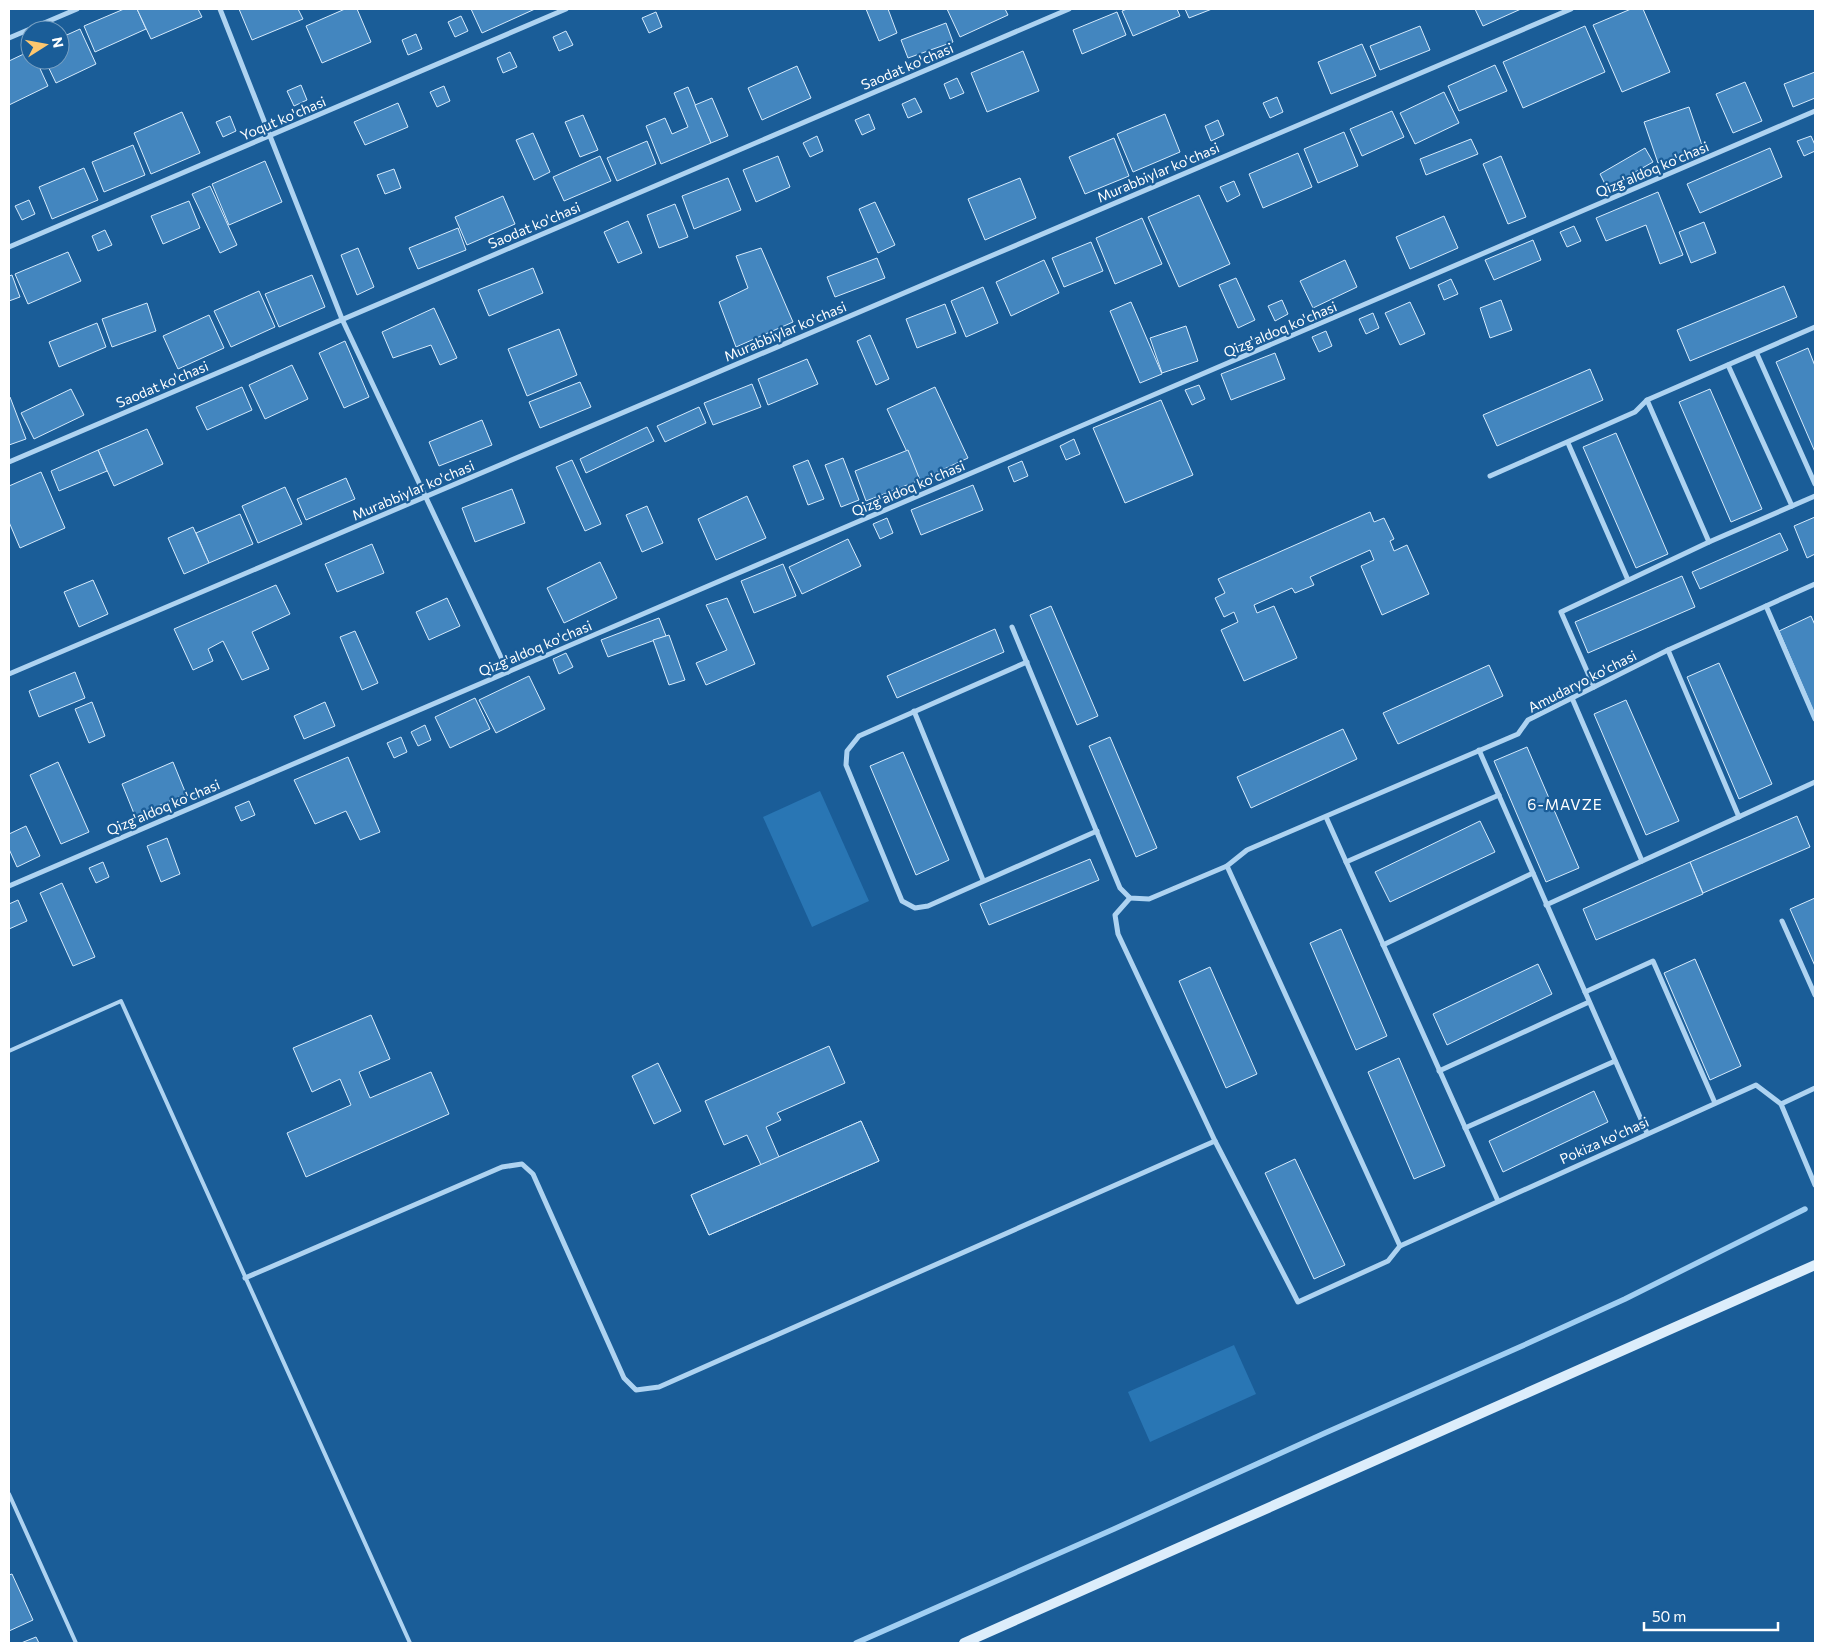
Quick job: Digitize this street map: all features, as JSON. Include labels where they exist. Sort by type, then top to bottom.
[{"type":"main road","points":[[964,1643],[1815,1265]]},
{"type":"street","points":[[9,38],[77,9]]},
{"type":"street","points":[[220,9],[342,319],[508,672]]},
{"type":"street","name":"Yoqut ko'chasi","points":[[9,247],[566,9]]},
{"type":"street","name":"Saodat ko'chasi","points":[[9,462],[1069,9]]},
{"type":"street","name":"Murabbiylar ko'chasi","points":[[9,674],[1571,9]]},
{"type":"street","name":"Qizg'aldoq ko'chasi","points":[[9,886],[1815,111]]},
{"type":"street","points":[[1490,476],[1635,412],[1647,400],[1757,354],[1815,327]]},
{"type":"street","points":[[1757,354],[1815,484]]},
{"type":"street","points":[[1728,365],[1792,506]]},
{"type":"street","points":[[1647,400],[1709,542]]},
{"type":"street","points":[[1568,443],[1628,580]]},
{"type":"street","points":[[1594,687],[1561,612],[1709,542],[1815,496]]},
{"type":"street","name":"Amudaryo ko'chasi","points":[[1130,898],[1149,899],[1227,866],[1247,850],[1518,734],[1528,720],[1668,650],[1815,584]]},
{"type":"street","points":[[1766,606],[1815,720]]},
{"type":"street","points":[[1012,627],[1120,888],[1130,898],[1115,915],[1118,934],[1215,1141],[1298,1302],[1388,1262],[1400,1246],[1227,866]]},
{"type":"street","points":[[1668,650],[1739,817]]},
{"type":"street","points":[[1027,662],[859,736],[847,751],[846,765],[902,900],[915,908],[928,906],[1097,831]]},
{"type":"street","points":[[1572,698],[1642,861]]},
{"type":"street","points":[[914,711],[983,880]]},
{"type":"street","points":[[1480,750],[1546,905],[1648,1133]]},
{"type":"street","points":[[1546,905],[1815,782]]},
{"type":"street","points":[[1346,862],[1499,795]]},
{"type":"street","points":[[1326,817],[1498,1201]]},
{"type":"street","points":[[1383,946],[1532,873]]},
{"type":"street","points":[[1782,922],[1815,995]]},
{"type":"street","points":[[1585,992],[1653,961],[1715,1103]]},
{"type":"street","points":[[1439,1071],[1589,1002]]},
{"type":"street","points":[[1465,1128],[1615,1061]]},
{"type":"street","name":"Pokiza ko'chasi","points":[[1400,1246],[1756,1085],[1781,1104]]},
{"type":"street","points":[[1815,1088],[1781,1104],[1815,1185]]},
{"type":"street","points":[[246,1278],[502,1167],[522,1164],[533,1174],[624,1378],[636,1390],[659,1388],[1215,1141]]},
{"type":"lane","points":[[9,1051],[121,1001],[410,1643]]},
{"type":"lane","points":[[9,1494],[76,1643]]},
{"type":"shaded area","points":[[820,791],[869,901],[812,927],[763,817]]},
{"type":"shaded area","points":[[1234,1345],[1256,1394],[1150,1442],[1128,1392]]},
{"type":"building","points":[[124,9],[137,9],[146,29],[95,52],[84,26]]},
{"type":"building","points":[[137,9],[198,9],[202,17],[151,39]]},
{"type":"building","points":[[239,9],[298,9],[303,19],[252,40]]},
{"type":"building","points":[[345,9],[357,9],[371,42],[322,63],[306,26]]},
{"type":"building","points":[[471,9],[535,9],[482,33]]},
{"type":"building","points":[[866,9],[888,9],[897,33],[879,41]]},
{"type":"building","points":[[947,9],[1005,9],[1008,15],[960,37]]},
{"type":"building","points":[[1127,9],[1177,9],[1180,16],[1133,36],[1122,11]]},
{"type":"building","points":[[1185,9],[1212,9],[1189,18]]},
{"type":"building","points":[[1475,9],[1521,9],[1483,26]]},
{"type":"building","points":[[1631,9],[1643,9],[1670,72],[1622,92],[1593,25]]},
{"type":"building","points":[[656,12],[662,27],[649,33],[642,18]]},
{"type":"building","points":[[1117,12],[1126,35],[1082,54],[1073,30]]},
{"type":"building","points":[[461,16],[468,31],[455,37],[448,22]]},
{"type":"building","points":[[946,23],[953,42],[908,58],[901,40]]},
{"type":"building","points":[[1420,26],[1430,50],[1380,70],[1370,46]]},
{"type":"building","points":[[1585,26],[1605,72],[1523,108],[1503,62]]},
{"type":"building","points":[[80,29],[96,64],[56,83],[50,70],[70,70],[70,34]]},
{"type":"building","points":[[566,31],[573,45],[559,51],[553,37]]},
{"type":"building","points":[[416,34],[422,49],[408,55],[402,40]]},
{"type":"building","points":[[1362,44],[1376,76],[1331,94],[1318,62]]},
{"type":"building","points":[[1023,51],[1039,91],[987,112],[971,73]]},
{"type":"building","points":[[510,52],[517,67],[503,73],[497,58]]},
{"type":"building","points":[[20,56],[20,70],[41,70],[48,86],[9,105],[9,61]]},
{"type":"building","points":[[1495,65],[1507,91],[1459,111],[1448,86]]},
{"type":"building","points":[[797,66],[811,98],[762,120],[748,88]]},
{"type":"building","points":[[1815,72],[1815,98],[1793,107],[1784,84]]},
{"type":"building","points":[[957,78],[964,93],[950,99],[944,84]]},
{"type":"building","points":[[1745,82],[1762,121],[1733,133],[1716,94]]},
{"type":"building","points":[[301,85],[307,100],[294,106],[287,91]]},
{"type":"building","points":[[444,86],[450,101],[437,107],[430,92]]},
{"type":"building","points":[[688,87],[711,143],[661,164],[646,126],[665,118],[672,134],[688,127],[674,93]]},
{"type":"building","points":[[1444,92],[1459,123],[1415,144],[1400,113]]},
{"type":"building","points":[[1277,97],[1283,112],[1270,118],[1263,103]]},
{"type":"building","points":[[712,98],[728,136],[711,143],[695,105]]},
{"type":"building","points":[[915,98],[922,112],[908,118],[902,104]]},
{"type":"building","points":[[398,103],[408,127],[365,145],[354,122]]},
{"type":"building","points":[[1689,107],[1703,148],[1658,163],[1644,122]]},
{"type":"building","points":[[1392,111],[1404,137],[1362,156],[1350,129]]},
{"type":"building","points":[[182,112],[200,153],[151,174],[134,133]]},
{"type":"building","points":[[869,114],[875,129],[862,135],[855,120]]},
{"type":"building","points":[[1165,114],[1180,152],[1133,172],[1117,134]]},
{"type":"building","points":[[583,115],[598,150],[580,157],[565,122]]},
{"type":"building","points":[[230,116],[236,131],[223,137],[216,122]]},
{"type":"building","points":[[1218,120],[1224,135],[1211,141],[1205,126]]},
{"type":"building","points":[[1344,132],[1358,166],[1318,183],[1304,149]]},
{"type":"building","points":[[533,133],[550,172],[534,180],[516,140]]},
{"type":"building","points":[[817,136],[823,151],[810,157],[803,143]]},
{"type":"building","points":[[1811,136],[1815,145],[1815,151],[1804,156],[1797,141]]},
{"type":"building","points":[[1114,138],[1129,176],[1085,194],[1069,157]]},
{"type":"building","points":[[1471,139],[1478,154],[1426,175],[1420,159]]},
{"type":"building","points":[[647,141],[656,164],[617,181],[607,158]]},
{"type":"building","points":[[133,145],[145,175],[104,192],[92,162]]},
{"type":"building","points":[[1645,148],[1653,162],[1607,188],[1600,174]]},
{"type":"building","points":[[1770,148],[1782,177],[1700,213],[1687,184]]},
{"type":"building","points":[[1298,153],[1312,187],[1263,208],[1249,174]]},
{"type":"building","points":[[600,156],[611,181],[564,201],[553,177]]},
{"type":"building","points":[[778,156],[790,187],[756,202],[743,170]]},
{"type":"building","points":[[1501,156],[1526,217],[1508,224],[1483,164]]},
{"type":"building","points":[[265,161],[282,202],[229,225],[212,184]]},
{"type":"building","points":[[84,168],[98,200],[52,219],[39,187]]},
{"type":"building","points":[[394,169],[401,188],[385,194],[377,175]]},
{"type":"building","points":[[728,178],[741,210],[694,229],[682,196]]},
{"type":"building","points":[[1020,178],[1036,218],[985,240],[968,199]]},
{"type":"building","points":[[1234,181],[1240,195],[1227,202],[1220,187]]},
{"type":"building","points":[[210,186],[237,245],[220,253],[192,194]]},
{"type":"building","points":[[1658,192],[1683,255],[1660,264],[1646,225],[1606,241],[1596,218]]},
{"type":"building","points":[[1199,195],[1230,264],[1179,287],[1148,217]]},
{"type":"building","points":[[503,196],[515,224],[467,245],[455,217]]},
{"type":"building","points":[[29,200],[35,214],[22,220],[15,206]]},
{"type":"building","points":[[189,201],[200,228],[163,244],[151,216]]},
{"type":"building","points":[[875,202],[895,245],[878,253],[859,209]]},
{"type":"building","points":[[675,204],[688,237],[659,248],[647,215]]},
{"type":"building","points":[[1444,216],[1458,248],[1410,269],[1396,237]]},
{"type":"building","points":[[1142,218],[1162,264],[1115,284],[1096,238]]},
{"type":"building","points":[[628,221],[642,253],[618,263],[604,232]]},
{"type":"building","points":[[1704,222],[1716,253],[1691,263],[1679,232]]},
{"type":"building","points":[[1574,226],[1581,241],[1567,247],[1560,232]]},
{"type":"building","points":[[458,228],[466,250],[418,269],[409,248]]},
{"type":"building","points":[[105,230],[112,245],[98,251],[92,236]]},
{"type":"building","points":[[1533,240],[1541,260],[1494,280],[1485,260]]},
{"type":"building","points":[[1091,242],[1103,271],[1064,287],[1052,258]]},
{"type":"building","points":[[358,248],[374,287],[357,295],[341,255]]},
{"type":"building","points":[[761,248],[793,322],[736,347],[719,302],[748,288],[736,256]]},
{"type":"building","points":[[68,252],[81,281],[28,304],[15,274]]},
{"type":"building","points":[[877,258],[885,278],[835,297],[827,277]]},
{"type":"building","points":[[1044,260],[1059,293],[1011,316],[996,282]]},
{"type":"building","points":[[1345,260],[1357,287],[1313,308],[1300,281]]},
{"type":"building","points":[[533,268],[543,293],[489,316],[478,290]]},
{"type":"building","points":[[12,275],[20,297],[9,301],[9,276]]},
{"type":"building","points":[[312,275],[325,307],[279,327],[265,294]]},
{"type":"building","points":[[1236,278],[1255,320],[1238,328],[1219,285]]},
{"type":"building","points":[[1451,279],[1458,294],[1444,300],[1438,285]]},
{"type":"building","points":[[1784,286],[1797,317],[1690,361],[1677,330]]},
{"type":"building","points":[[983,287],[998,323],[966,337],[951,301]]},
{"type":"building","points":[[259,291],[275,327],[231,347],[214,311]]},
{"type":"building","points":[[1282,300],[1288,314],[1275,321],[1268,306]]},
{"type":"building","points":[[1501,300],[1512,330],[1490,338],[1480,308]]},
{"type":"building","points":[[1131,302],[1162,374],[1140,383],[1110,311]]},
{"type":"building","points":[[1410,302],[1425,334],[1400,345],[1385,313]]},
{"type":"building","points":[[147,303],[156,331],[112,347],[102,319]]},
{"type":"building","points":[[945,304],[956,333],[917,348],[906,319]]},
{"type":"building","points":[[434,308],[457,358],[440,365],[431,345],[393,358],[382,332]]},
{"type":"building","points":[[1373,313],[1379,328],[1366,334],[1359,319]]},
{"type":"building","points":[[209,315],[224,348],[178,369],[163,336]]},
{"type":"building","points":[[97,323],[106,347],[59,367],[49,342]]},
{"type":"building","points":[[1186,326],[1198,361],[1162,373],[1150,338]]},
{"type":"building","points":[[559,329],[577,375],[527,396],[508,349]]},
{"type":"building","points":[[1326,331],[1332,346],[1319,352],[1312,337]]},
{"type":"building","points":[[870,335],[889,379],[876,385],[857,341]]},
{"type":"building","points":[[345,341],[369,397],[344,408],[319,353]]},
{"type":"building","points":[[1808,348],[1815,366],[1815,452],[1776,362]]},
{"type":"building","points":[[1275,353],[1285,379],[1231,400],[1221,374]]},
{"type":"building","points":[[807,359],[818,384],[768,405],[758,379]]},
{"type":"building","points":[[292,365],[308,399],[265,419],[249,385]]},
{"type":"building","points":[[1590,369],[1603,400],[1497,446],[1483,415]]},
{"type":"building","points":[[580,382],[591,407],[540,428],[529,402]]},
{"type":"building","points":[[752,384],[761,407],[713,425],[704,403]]},
{"type":"building","points":[[1199,385],[1205,399],[1192,405],[1185,390]]},
{"type":"building","points":[[242,387],[252,410],[207,430],[196,407]]},
{"type":"building","points":[[935,387],[968,458],[920,480],[887,409]]},
{"type":"building","points":[[71,389],[84,415],[34,439],[21,413]]},
{"type":"building","points":[[1710,389],[1762,509],[1731,522],[1679,402]]},
{"type":"building","points":[[9,398],[26,439],[9,445]]},
{"type":"building","points":[[1161,400],[1193,475],[1125,503],[1093,428]]},
{"type":"building","points":[[699,407],[706,423],[665,442],[657,426]]},
{"type":"building","points":[[482,420],[492,445],[439,466],[429,442]]},
{"type":"building","points":[[647,427],[654,441],[586,473],[580,459]]},
{"type":"building","points":[[147,429],[163,464],[114,486],[98,450]]},
{"type":"building","points":[[1616,433],[1668,554],[1636,568],[1583,447]]},
{"type":"building","points":[[1074,439],[1080,454],[1066,460],[1060,446]]},
{"type":"building","points":[[98,450],[107,471],[59,491],[51,471]]},
{"type":"building","points":[[908,450],[920,480],[866,501],[855,471]]},
{"type":"building","points":[[843,458],[859,500],[841,507],[825,465]]},
{"type":"building","points":[[572,460],[601,524],[585,531],[556,467]]},
{"type":"building","points":[[808,460],[824,499],[808,505],[793,466]]},
{"type":"building","points":[[1022,461],[1028,476],[1014,482],[1008,467]]},
{"type":"building","points":[[41,472],[65,528],[20,548],[9,522],[9,486]]},
{"type":"building","points":[[346,478],[355,499],[306,520],[297,499]]},
{"type":"building","points":[[973,485],[983,510],[921,535],[911,510]]},
{"type":"building","points":[[285,487],[302,524],[258,543],[242,506]]},
{"type":"building","points":[[512,489],[525,523],[475,542],[462,508]]},
{"type":"building","points":[[747,496],[766,538],[716,560],[698,519]]},
{"type":"building","points":[[647,506],[663,543],[642,552],[626,515]]},
{"type":"building","points":[[1370,512],[1374,522],[1384,518],[1394,539],[1390,541],[1394,551],[1407,545],[1429,594],[1382,615],[1361,566],[1374,560],[1370,550],[1310,577],[1314,585],[1295,593],[1292,588],[1254,605],[1257,613],[1274,606],[1297,658],[1244,681],[1221,630],[1238,622],[1234,612],[1224,617],[1215,598],[1225,593],[1218,579]]},
{"type":"building","points":[[240,514],[253,544],[209,563],[196,533]]},
{"type":"building","points":[[1815,517],[1815,554],[1807,558],[1794,526]]},
{"type":"building","points":[[887,518],[893,533],[880,539],[873,524]]},
{"type":"building","points":[[193,527],[209,563],[184,574],[168,538]]},
{"type":"building","points":[[1780,533],[1788,550],[1700,589],[1692,572]]},
{"type":"building","points":[[848,539],[861,566],[802,594],[789,567]]},
{"type":"building","points":[[372,544],[384,573],[337,592],[325,564]]},
{"type":"building","points":[[600,562],[617,598],[564,623],[547,588]]},
{"type":"building","points":[[783,564],[796,596],[754,613],[741,581]]},
{"type":"building","points":[[1682,576],[1695,607],[1588,653],[1575,622]]},
{"type":"building","points":[[93,580],[108,614],[79,627],[64,592]]},
{"type":"building","points":[[276,585],[290,614],[252,632],[269,669],[242,680],[223,641],[208,649],[213,661],[193,670],[174,629]]},
{"type":"building","points":[[447,598],[460,626],[429,640],[416,612]]},
{"type":"building","points":[[727,598],[755,664],[706,685],[696,663],[727,650],[706,605]]},
{"type":"building","points":[[1051,606],[1098,716],[1077,725],[1030,615]]},
{"type":"building","points":[[1811,616],[1815,625],[1815,715],[1779,631]]},
{"type":"building","points":[[659,618],[666,636],[608,657],[601,640]]},
{"type":"building","points":[[995,629],[1004,652],[897,698],[887,676]]},
{"type":"building","points":[[355,631],[378,683],[362,690],[340,637]]},
{"type":"building","points":[[669,635],[685,680],[669,685],[653,640]]},
{"type":"building","points":[[566,653],[573,667],[559,674],[553,659]]},
{"type":"building","points":[[1719,663],[1772,784],[1739,799],[1687,677]]},
{"type":"building","points":[[1489,665],[1503,696],[1398,744],[1383,713]]},
{"type":"building","points":[[75,672],[85,698],[39,717],[29,691]]},
{"type":"building","points":[[529,676],[545,709],[496,733],[479,700]]},
{"type":"building","points":[[475,698],[490,729],[450,748],[435,717]]},
{"type":"building","points":[[1626,700],[1679,821],[1646,835],[1594,714]]},
{"type":"building","points":[[92,702],[105,736],[89,743],[75,709]]},
{"type":"building","points":[[325,702],[335,726],[304,739],[294,716]]},
{"type":"building","points":[[425,725],[431,740],[418,746],[411,732]]},
{"type":"building","points":[[1343,729],[1357,759],[1251,808],[1237,777]]},
{"type":"building","points":[[401,737],[407,752],[394,758],[387,743]]},
{"type":"building","points":[[1110,737],[1157,848],[1136,857],[1089,746]]},
{"type":"building","points":[[1527,747],[1579,868],[1546,882],[1494,761]]},
{"type":"building","points":[[903,752],[949,860],[916,875],[870,766]]},
{"type":"building","points":[[348,757],[380,832],[360,840],[346,811],[315,824],[294,780]]},
{"type":"building","points":[[58,762],[89,832],[61,844],[30,775]]},
{"type":"building","points":[[173,762],[186,794],[135,816],[122,784]]},
{"type":"building","points":[[249,801],[255,815],[241,821],[235,807]]},
{"type":"building","points":[[1797,816],[1810,847],[1703,893],[1690,862]]},
{"type":"building","points":[[1480,821],[1495,852],[1390,902],[1375,872]]},
{"type":"building","points":[[26,826],[40,856],[17,867],[9,849],[9,834]]},
{"type":"building","points":[[167,838],[180,874],[161,882],[147,846]]},
{"type":"building","points":[[1090,859],[1099,880],[989,925],[980,904]]},
{"type":"building","points":[[103,862],[109,877],[96,883],[89,868]]},
{"type":"building","points":[[1690,862],[1703,894],[1596,940],[1583,909]]},
{"type":"building","points":[[62,883],[95,957],[73,966],[40,893]]},
{"type":"building","points":[[1815,898],[1815,966],[1790,909]]},
{"type":"building","points":[[18,900],[27,921],[9,929],[9,904]]},
{"type":"building","points":[[1341,929],[1387,1036],[1356,1050],[1310,943]]},
{"type":"building","points":[[1695,959],[1741,1066],[1710,1080],[1664,973]]},
{"type":"building","points":[[1538,964],[1552,994],[1447,1045],[1433,1014]]},
{"type":"building","points":[[1210,967],[1257,1074],[1226,1088],[1179,981]]},
{"type":"building","points":[[371,1015],[390,1059],[359,1072],[370,1098],[431,1072],[449,1114],[306,1177],[287,1133],[351,1105],[340,1079],[312,1092],[293,1048]]},
{"type":"building","points":[[829,1046],[845,1083],[777,1113],[781,1120],[766,1127],[779,1157],[861,1121],[879,1161],[709,1235],[691,1195],[761,1165],[747,1135],[724,1145],[705,1101]]},
{"type":"building","points":[[1399,1058],[1445,1166],[1414,1179],[1368,1072]]},
{"type":"building","points":[[658,1063],[681,1111],[654,1124],[632,1076]]},
{"type":"building","points":[[1594,1091],[1608,1122],[1503,1172],[1489,1141]]},
{"type":"building","points":[[861,1121],[879,1161],[709,1235],[691,1195]]},
{"type":"building","points":[[1295,1159],[1345,1265],[1314,1279],[1265,1173]]},
{"type":"building","points":[[12,1574],[33,1620],[9,1631],[9,1575]]},
{"type":"building","points":[[36,1637],[39,1643],[21,1643]]},
{"type":"waterway","points":[[856,1643],[1625,1299],[1805,1209]]},
{"type":"district","name":"6-MAVZE","points":[[1565,804]]}]
